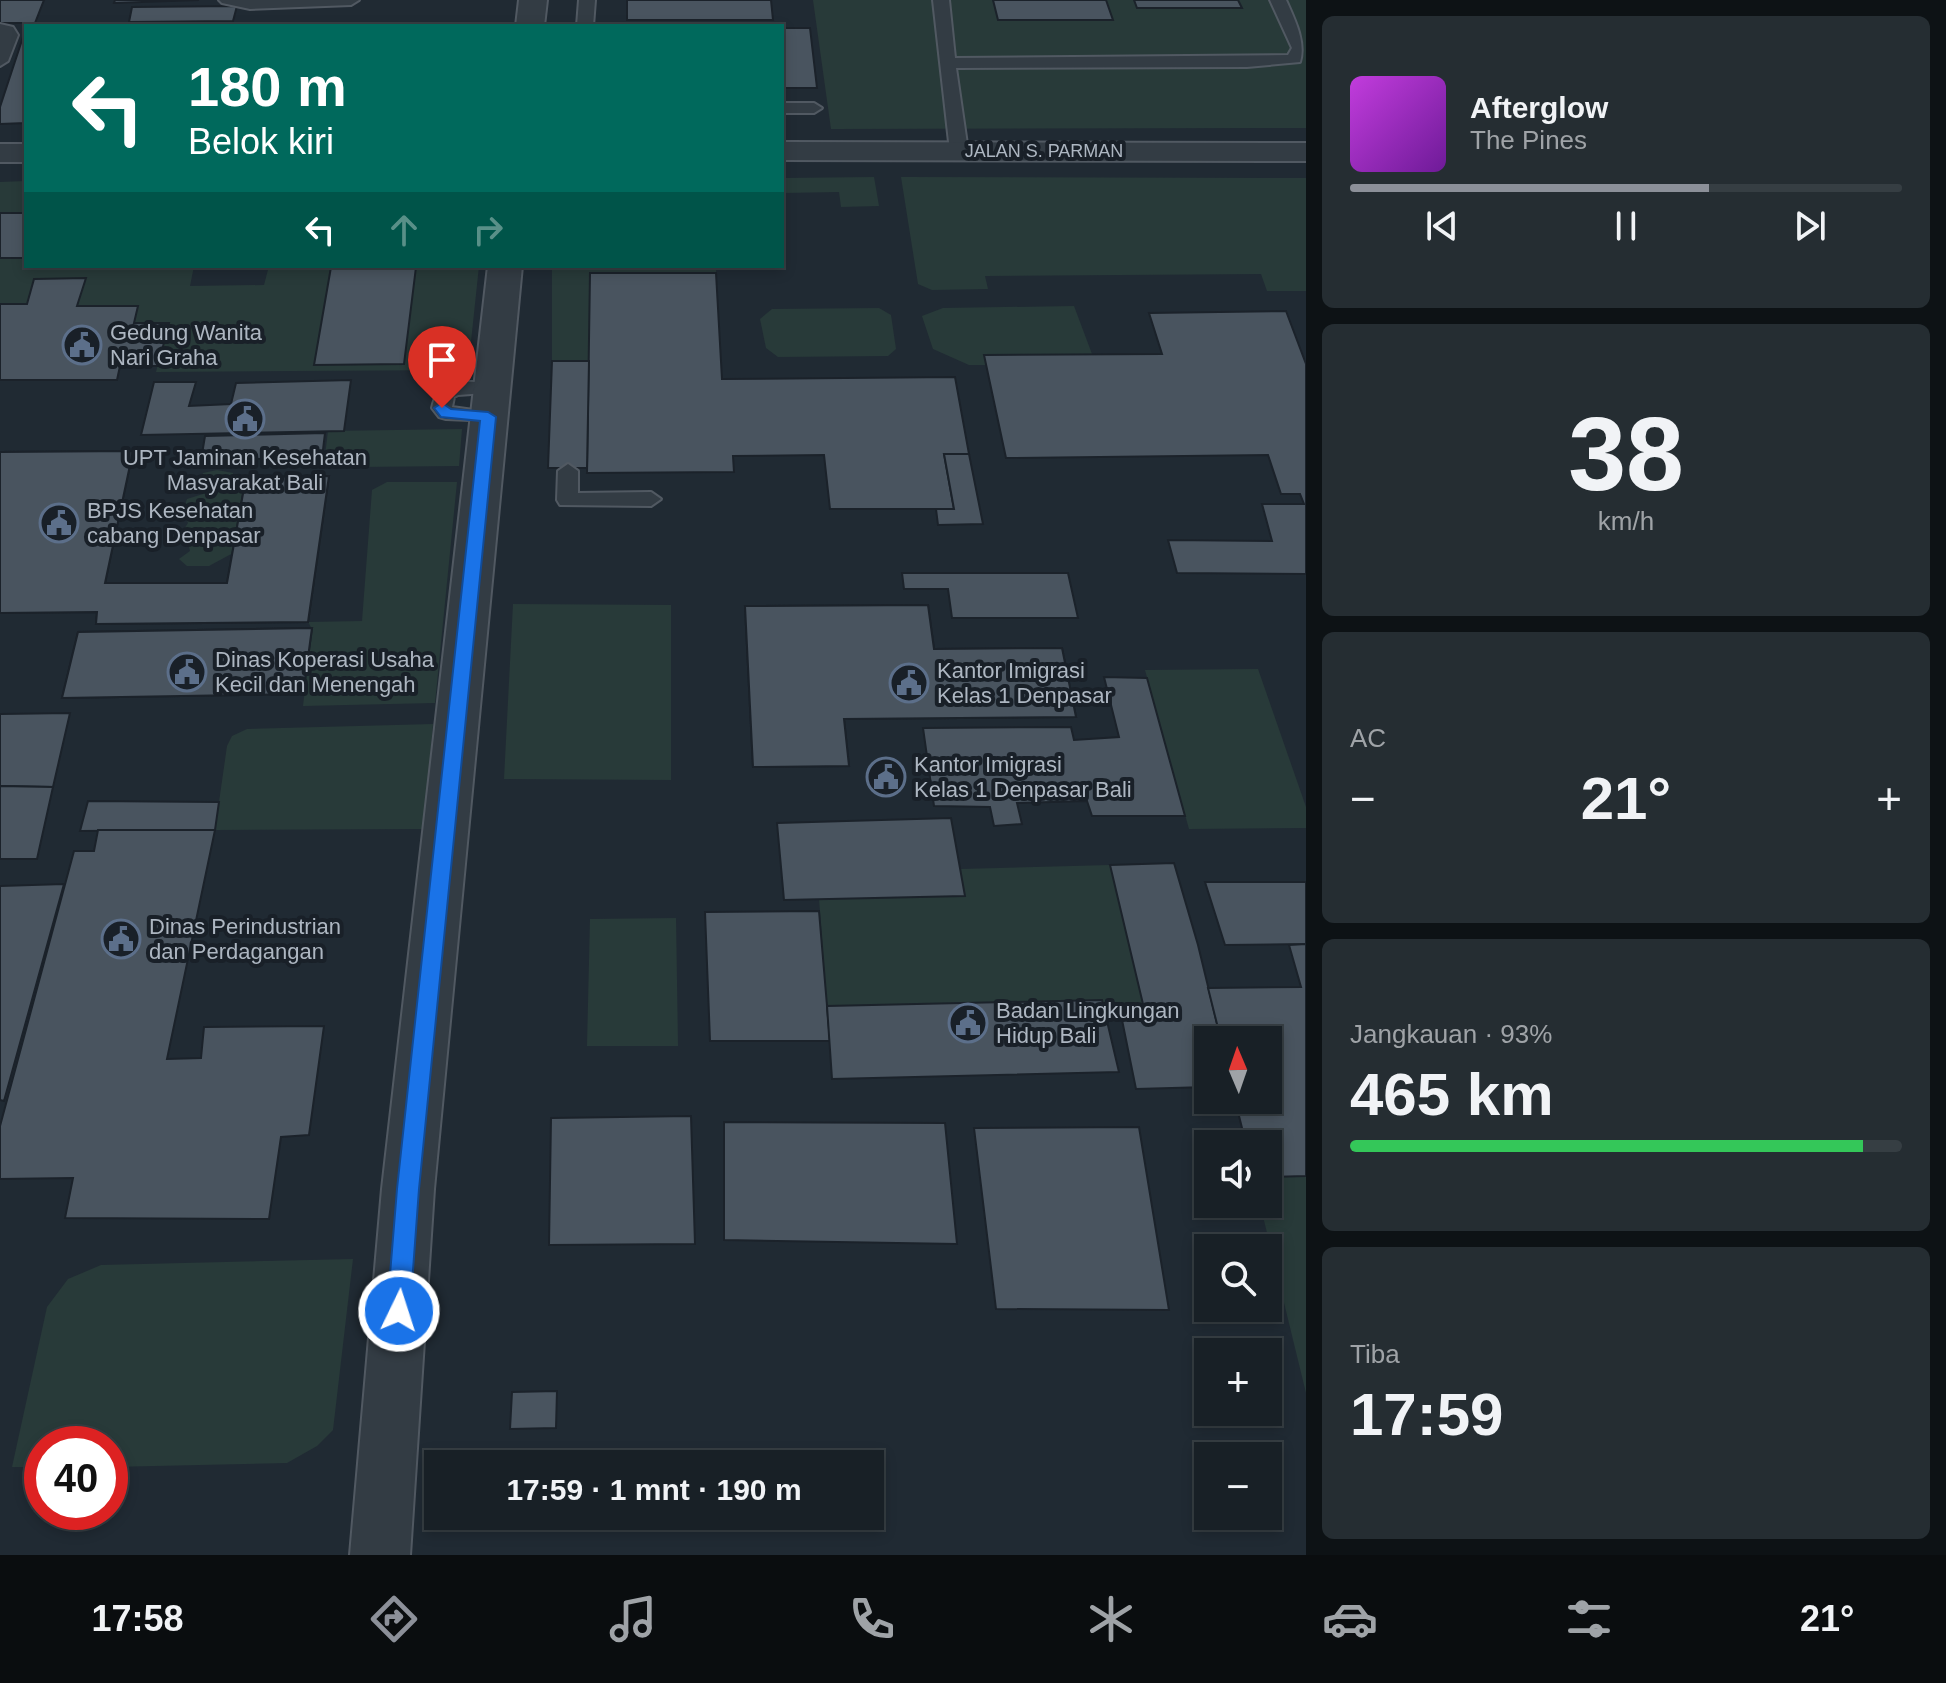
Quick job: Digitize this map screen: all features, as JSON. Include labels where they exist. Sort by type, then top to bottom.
[{"type":"street","points":[[530,24],[533,0]]},
{"type":"street","name":"JALAN S. PARMAN","points":[[784,151],[1306,152]]},
{"type":"street","points":[[0,153],[24,153]]},
{"type":"street","points":[[380,1555],[408,1189],[505,268]]},
{"type":"lane","points":[[227,0],[250,4],[351,0]]},
{"type":"lane","points":[[585,24],[587,0]]},
{"type":"lane","points":[[941,0],[959,151]]},
{"type":"lane","points":[[947,63],[1247,62],[1294,59],[1300,48],[1278,0]]},
{"type":"lane","points":[[0,29],[7,30],[10,35],[0,61]]},
{"type":"lane","points":[[784,108],[814,108]]},
{"type":"lane","points":[[568,471],[567,500],[651,499]]},
{"type":"shaded area","points":[[813,0],[1306,0],[1306,128],[831,129]]},
{"type":"shaded area","points":[[874,177],[879,206],[841,207],[839,192],[784,193],[784,178]]},
{"type":"shaded area","points":[[901,177],[1306,178],[1306,291],[1267,291],[1261,274],[985,276],[988,289],[932,290],[918,284]]},
{"type":"shaded area","points":[[24,181],[24,268],[194,268],[190,286],[264,285],[268,268],[331,268],[315,365],[404,364],[416,268],[479,268],[468,370],[156,372],[168,323],[134,323],[137,306],[77,306],[85,278],[34,279],[27,304],[0,304],[0,182]]},
{"type":"shaded area","points":[[552,268],[716,268],[716,273],[590,274],[589,361],[552,361]]},
{"type":"shaded area","points":[[1074,306],[1092,354],[984,355],[986,365],[969,365],[933,349],[922,316],[943,308]]},
{"type":"shaded area","points":[[879,308],[891,315],[896,349],[888,356],[778,357],[766,348],[760,319],[772,309]]},
{"type":"shaded area","points":[[462,429],[459,466],[357,467],[325,456],[328,431]]},
{"type":"shaded area","points":[[217,470],[233,473],[233,485],[243,493],[233,553],[209,566],[187,566],[179,559],[190,551],[189,547],[175,543],[188,523],[183,511],[187,499],[203,494],[198,485],[203,473]]},
{"type":"shaded area","points":[[387,482],[457,482],[435,703],[303,706],[312,629],[308,622],[362,621],[372,490]]},
{"type":"shaded area","points":[[513,604],[671,605],[671,780],[504,779]]},
{"type":"shaded area","points":[[1258,669],[1306,807],[1306,828],[1189,829],[1145,670]]},
{"type":"shaded area","points":[[433,724],[424,829],[215,830],[227,746],[232,736],[247,729]]},
{"type":"shaded area","points":[[1110,865],[1143,1004],[1103,1005],[1102,1000],[827,1006],[819,899],[964,896],[960,869]]},
{"type":"shaded area","points":[[676,918],[678,1046],[587,1046],[590,919]]},
{"type":"shaded area","points":[[1306,1176],[1306,1393],[1282,1294],[1282,1234],[1267,1234],[1263,1218],[1282,1218],[1282,1177]]},
{"type":"shaded area","points":[[353,1259],[333,1430],[317,1446],[287,1463],[128,1467],[128,1426],[24,1426],[24,1467],[12,1467],[47,1307],[68,1279],[101,1265]]},
{"type":"building","points":[[0,0],[44,0],[35,23],[0,23]]},
{"type":"building","points":[[115,0],[199,0],[114,3]]},
{"type":"building","points":[[627,0],[771,0],[773,20],[627,20]]},
{"type":"building","points":[[993,0],[1106,0],[1113,20],[998,20]]},
{"type":"building","points":[[1134,0],[1238,0],[1242,8],[1137,8]]},
{"type":"building","points":[[237,6],[233,21],[129,22],[132,7]]},
{"type":"building","points":[[784,28],[810,28],[817,88],[784,88]]},
{"type":"building","points":[[24,34],[24,123],[0,124],[0,107]]},
{"type":"building","points":[[0,213],[24,213],[24,258],[0,258]]},
{"type":"building","points":[[331,268],[416,268],[404,364],[314,365]]},
{"type":"building","points":[[590,273],[716,273],[722,379],[955,377],[969,454],[944,454],[954,509],[830,509],[824,455],[733,456],[734,472],[587,473]]},
{"type":"building","name":"Gedung Wanita Nari Graha","points":[[86,278],[77,306],[138,306],[134,323],[169,323],[158,366],[120,366],[117,380],[0,380],[0,304],[27,304],[34,279]]},
{"type":"building","points":[[1286,311],[1306,364],[1306,574],[1177,573],[1168,540],[1272,541],[1262,504],[1304,504],[1300,494],[1281,494],[1268,455],[1006,458],[984,355],[1162,354],[1149,313]]},
{"type":"building","points":[[552,361],[589,361],[587,468],[548,468]]},
{"type":"building","name":"UPT Jaminan Kesehatan Masyarakat Bali","points":[[351,380],[344,431],[141,435],[154,382],[196,382],[189,406],[231,404],[236,383]]},
{"type":"building","points":[[325,433],[322,458],[201,460],[205,436]]},
{"type":"building","name":"BPJS Kesehatan cabang Denpasar","points":[[133,451],[105,583],[227,583],[246,477],[329,476],[308,622],[96,624],[97,612],[0,613],[0,563],[35,563],[53,500],[0,501],[0,452]]},
{"type":"building","name":"BPJS Kesehatan cabang Denpasar","points":[[133,451],[105,583],[227,583],[246,477],[329,476],[308,622],[96,624],[97,612],[0,613],[0,452]]},
{"type":"building","points":[[944,454],[969,454],[983,524],[938,525],[936,509],[954,509]]},
{"type":"building","points":[[902,573],[1068,573],[1078,618],[952,618],[948,589],[904,589]]},
{"type":"building","name":"Kantor Imigrasi Kelas 1 Denpasar","points":[[928,605],[934,649],[1062,648],[1076,717],[844,719],[849,766],[753,767],[745,606]]},
{"type":"building","name":"Kantor Imigrasi Kelas 1 Denpasar","points":[[928,605],[934,649],[1062,648],[1076,717],[844,719],[849,766],[753,767],[745,606]]},
{"type":"building","name":"Dinas Koperasi Usaha Kecil dan Menengah","points":[[312,628],[303,694],[62,698],[78,632]]},
{"type":"building","name":"Dinas Koperasi Usaha Kecil dan Menengah","points":[[312,628],[303,694],[62,698],[78,632]]},
{"type":"building","points":[[1104,677],[1147,678],[1185,816],[1092,816],[1087,801],[1017,803],[1022,824],[994,826],[990,807],[934,806],[923,728],[1071,727],[1074,740],[1119,737]]},
{"type":"building","points":[[70,713],[53,787],[0,786],[0,714]]},
{"type":"building","points":[[0,786],[53,787],[37,859],[0,859]]},
{"type":"building","points":[[88,801],[219,802],[215,830],[80,831]]},
{"type":"building","points":[[951,818],[965,896],[784,900],[777,823]]},
{"type":"building","name":"Dinas Perindustrian dan Perdagangan","points":[[98,830],[215,830],[167,1059],[201,1058],[204,1027],[324,1026],[309,1135],[281,1137],[269,1219],[65,1218],[73,1178],[0,1179],[0,1126],[74,851],[94,851]]},
{"type":"building","name":"Badan Lingkungan Hidup Bali","points":[[1174,863],[1218,1026],[1194,1026],[1194,1087],[1136,1089],[1119,1005],[1143,1004],[1110,865]]},
{"type":"building","points":[[1205,882],[1306,882],[1306,944],[1225,945]]},
{"type":"building","points":[[64,884],[4,1101],[0,1100],[0,886]]},
{"type":"building","points":[[819,911],[830,1041],[710,1041],[705,912]]},
{"type":"building","points":[[1306,944],[1306,1176],[1282,1177],[1282,1130],[1242,1130],[1238,1114],[1282,1114],[1282,1026],[1218,1026],[1208,988],[1301,987],[1289,945]]},
{"type":"building","name":"Badan Lingkungan Hidup Bali","points":[[1102,1000],[1119,1072],[832,1079],[827,1006]]},
{"type":"building","points":[[691,1116],[695,1244],[549,1245],[551,1118]]},
{"type":"building","points":[[724,1122],[945,1123],[957,1244],[724,1240]]},
{"type":"building","points":[[1139,1127],[1169,1310],[996,1309],[974,1128]]},
{"type":"building","points":[[557,1391],[556,1428],[510,1429],[512,1392]]},
{"type":"place","name":"Gedung Wanita Nari Graha","points":[[82,345]]},
{"type":"place","name":"UPT Jaminan Kesehatan Masyarakat Bali","points":[[245,419]]},
{"type":"place","name":"BPJS Kesehatan cabang Denpasar","points":[[59,523]]},
{"type":"place","name":"Dinas Koperasi Usaha Kecil dan Menengah","points":[[187,672]]},
{"type":"place","name":"Kantor Imigrasi Kelas 1 Denpasar","points":[[909,683]]},
{"type":"place","name":"Kantor Imigrasi Kelas 1 Denpasar Bali","points":[[886,777]]},
{"type":"place","name":"Dinas Perindustrian dan Perdagangan","points":[[121,939]]},
{"type":"place","name":"Badan Lingkungan Hidup Bali","points":[[968,1023]]},
{"type":"route","points":[[399,1311],[408,1189],[488,417],[446,413],[442,408]]}]
